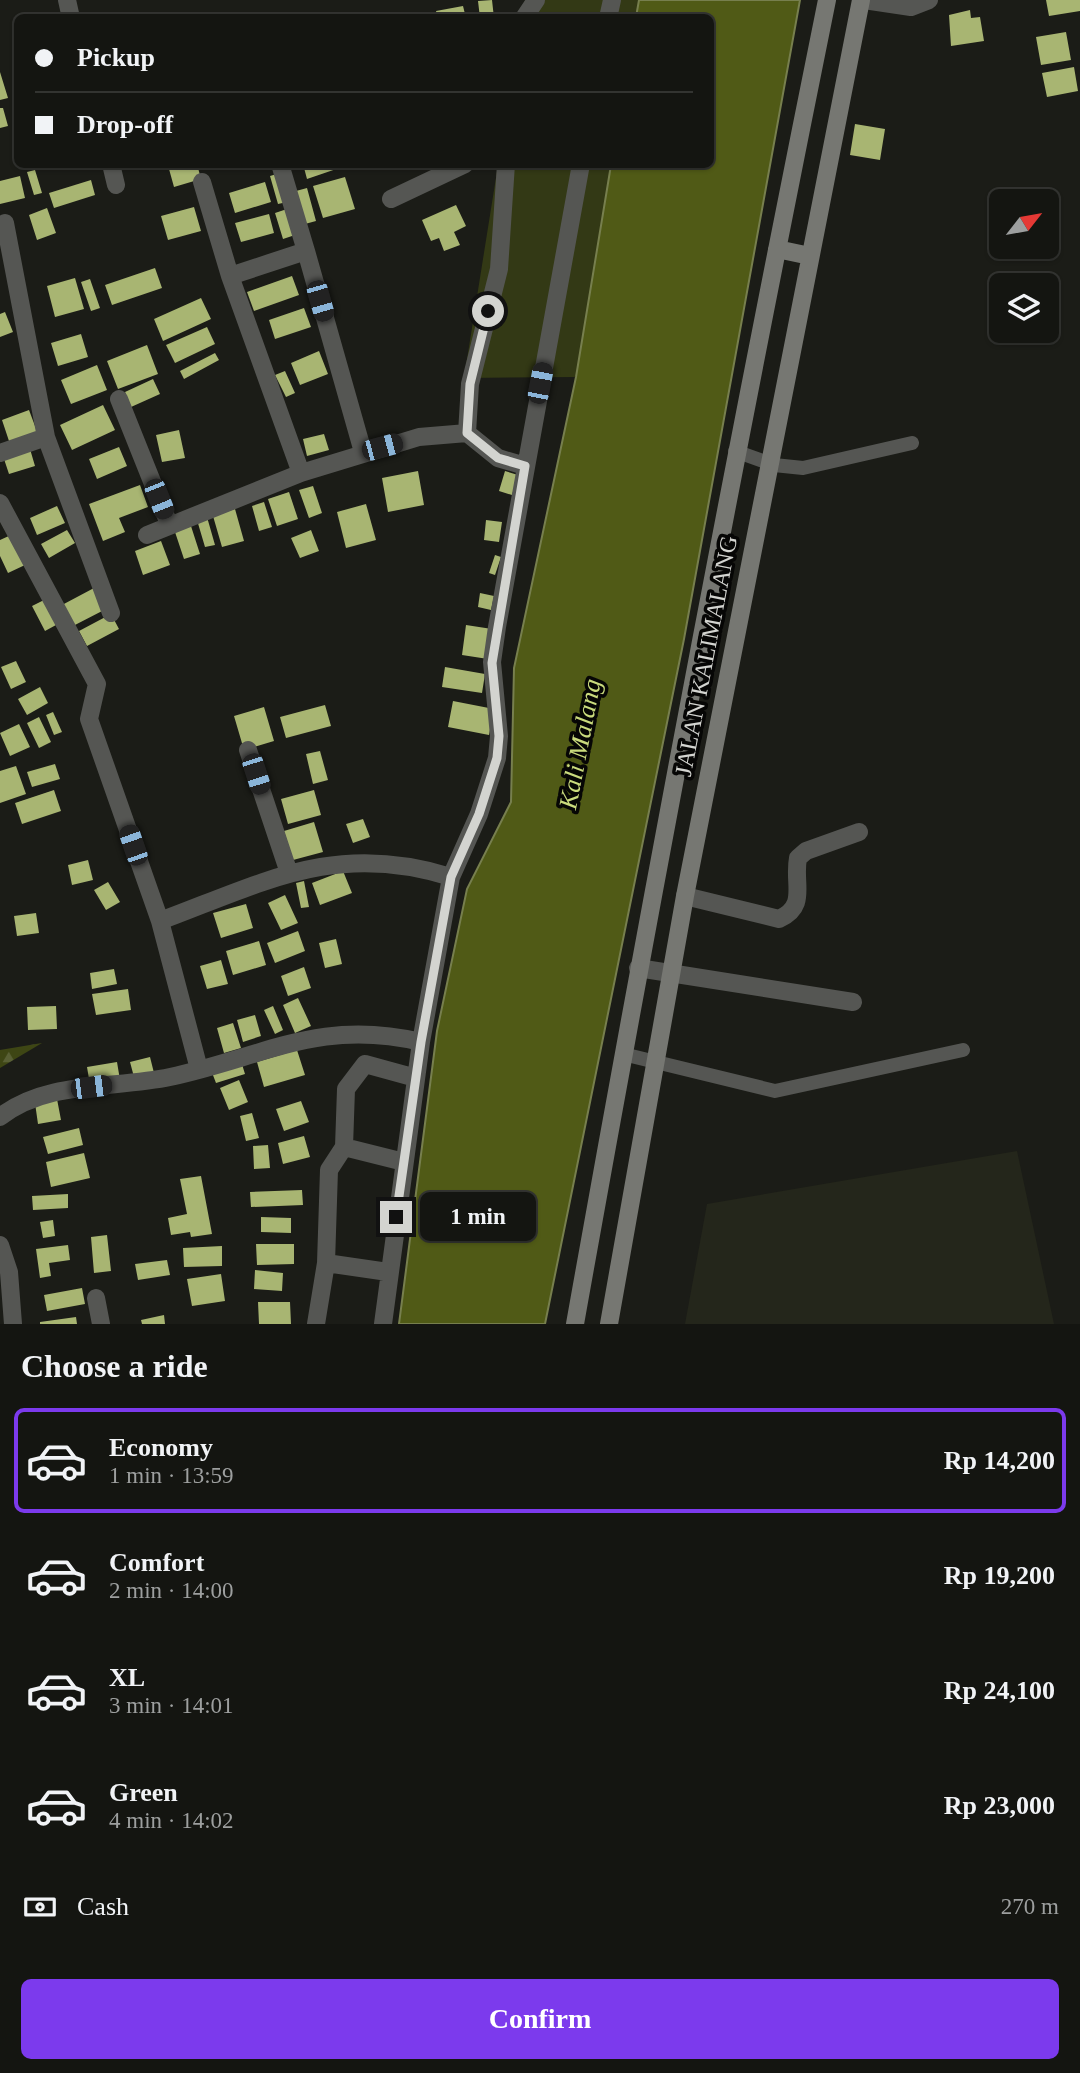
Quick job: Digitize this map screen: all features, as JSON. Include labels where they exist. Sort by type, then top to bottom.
[{"type":"main road","name":"JALAN KALIMALANG","points":[[575,1324],[638,968],[736,451],[827,0]]},
{"type":"main road","name":"JALAN KALIMALANG","points":[[609,1324],[674,973],[685,896],[768,462],[862,0]]},
{"type":"main road","points":[[777,249],[810,256]]},
{"type":"street","points":[[862,0],[911,7],[929,0]]},
{"type":"street","points":[[112,168],[116,185]]},
{"type":"street","points":[[281,168],[363,452]]},
{"type":"street","points":[[391,199],[457,168]]},
{"type":"street","points":[[467,433],[470,384],[499,269],[506,168]]},
{"type":"street","points":[[383,1324],[415,1078],[451,877],[479,814],[497,758],[499,736],[492,663],[580,168]]},
{"type":"street","points":[[202,182],[230,276],[301,473]]},
{"type":"street","points":[[5,223],[46,437],[111,613]]},
{"type":"street","points":[[230,276],[306,251]]},
{"type":"street","points":[[119,399],[169,524]]},
{"type":"street","points":[[147,535],[301,473],[419,437],[467,433],[498,458],[525,466]]},
{"type":"street","points":[[0,453],[46,437]]},
{"type":"street","points":[[0,503],[97,684],[89,719],[160,921],[199,1069]]},
{"type":"street","points":[[248,750],[289,873]]},
{"type":"street","points":[[685,896],[779,919],[790,914],[797,906],[798,858],[806,851],[859,832]]},
{"type":"street","points":[[160,921],[289,873],[343,862],[406,864],[451,877]]},
{"type":"street","points":[[638,968],[853,1002]]},
{"type":"street","points":[[0,1116],[18,1102],[65,1090],[169,1077],[306,1038],[385,1034],[421,1042]]},
{"type":"street","points":[[316,1324],[326,1263],[329,1170],[344,1147],[346,1090],[385,1034]]},
{"type":"street","points":[[365,1064],[415,1078]]},
{"type":"street","points":[[344,1147],[404,1162]]},
{"type":"street","points":[[0,1245],[9,1272],[13,1324]]},
{"type":"street","points":[[326,1263],[388,1272]]},
{"type":"street","points":[[96,1298],[101,1324]]},
{"type":"lane","points":[[736,451],[788,468],[803,468],[912,443]]},
{"type":"lane","points":[[623,1054],[775,1091],[963,1050]]},
{"type":"shaded area","points":[[525,0],[639,0],[637,14],[523,14]]},
{"type":"shaded area","points":[[498,168],[611,168],[576,377],[464,378]]},
{"type":"shaded area","points":[[1017,1151],[1054,1324],[685,1324],[707,1204]]},
{"type":"green space","points":[[42,1043],[0,1068],[0,1050]]},
{"type":"water","name":"Kali Malang","points":[[639,0],[800,0],[684,639],[545,1324],[399,1324],[437,1031],[467,889],[511,802],[514,668],[576,377],[611,168],[714,168],[714,14],[637,14]]},
{"type":"building","points":[[492,0],[494,14],[480,14],[478,1]]},
{"type":"building","points":[[1046,0],[1080,0],[1080,11],[1049,16]]},
{"type":"building","points":[[463,6],[465,14],[437,14],[436,11]]},
{"type":"building","points":[[970,10],[971,18],[980,17],[984,41],[951,46],[949,15]]},
{"type":"building","points":[[1066,32],[1071,60],[1041,65],[1036,37]]},
{"type":"building","points":[[1074,67],[1078,91],[1047,97],[1042,73]]},
{"type":"building","points":[[0,72],[8,98],[0,100]]},
{"type":"building","points":[[0,108],[3,108],[8,126],[0,128]]},
{"type":"building","points":[[855,124],[885,129],[880,160],[850,155]]},
{"type":"building","points":[[198,168],[201,179],[174,187],[169,169]]},
{"type":"building","points":[[304,168],[339,168],[307,179]]},
{"type":"building","points":[[35,170],[42,193],[34,195],[27,172]]},
{"type":"building","points":[[280,173],[287,202],[278,204],[270,176]]},
{"type":"building","points":[[20,176],[25,198],[0,204],[0,181]]},
{"type":"building","points":[[345,177],[355,209],[323,218],[313,186]]},
{"type":"building","points":[[91,180],[95,195],[54,208],[49,193]]},
{"type":"building","points":[[265,182],[271,202],[235,213],[229,193]]},
{"type":"building","points":[[307,188],[316,221],[305,224],[296,191]]},
{"type":"building","points":[[456,205],[466,226],[454,232],[460,245],[444,251],[439,238],[431,241],[422,220]]},
{"type":"building","points":[[194,207],[201,231],[168,240],[161,216]]},
{"type":"building","points":[[47,208],[56,233],[37,240],[29,215]]},
{"type":"building","points":[[290,208],[298,234],[283,239],[275,213]]},
{"type":"building","points":[[269,214],[274,233],[241,242],[235,223]]},
{"type":"building","points":[[155,268],[162,288],[112,305],[105,285]]},
{"type":"building","points":[[292,276],[299,295],[254,311],[247,292]]},
{"type":"building","points":[[75,278],[84,309],[55,317],[47,286]]},
{"type":"building","points":[[90,279],[100,308],[91,311],[81,282]]},
{"type":"building","points":[[201,298],[211,319],[163,341],[154,319]]},
{"type":"building","points":[[304,308],[311,327],[275,339],[269,320]]},
{"type":"building","points":[[5,312],[13,332],[0,337],[0,314]]},
{"type":"building","points":[[207,327],[215,344],[175,363],[166,345]]},
{"type":"building","points":[[81,334],[88,357],[58,366],[51,343]]},
{"type":"building","points":[[147,345],[158,374],[118,389],[107,361]]},
{"type":"building","points":[[319,351],[328,374],[300,385],[291,363]]},
{"type":"building","points":[[215,353],[219,360],[184,379],[180,371]]},
{"type":"building","points":[[97,365],[107,390],[71,404],[61,380]]},
{"type":"building","points":[[285,371],[295,393],[286,397],[275,375]]},
{"type":"building","points":[[153,379],[160,394],[131,407],[125,392]]},
{"type":"building","points":[[103,405],[115,430],[72,450],[60,425]]},
{"type":"building","points":[[29,410],[38,434],[10,444],[2,420]]},
{"type":"building","points":[[179,430],[185,458],[162,462],[156,435]]},
{"type":"building","points":[[324,434],[329,450],[307,456],[303,439]]},
{"type":"building","points":[[119,447],[127,466],[97,479],[89,459]]},
{"type":"building","points":[[30,449],[35,466],[9,474],[3,456]]},
{"type":"building","points":[[418,471],[424,505],[388,512],[382,478]]},
{"type":"building","points":[[505,471],[518,475],[512,495],[499,491]]},
{"type":"building","points":[[140,485],[148,507],[119,518],[125,532],[103,541],[89,504]]},
{"type":"building","points":[[313,486],[322,513],[309,518],[299,490]]},
{"type":"building","points":[[289,492],[298,519],[277,526],[268,499]]},
{"type":"building","points":[[264,502],[272,527],[259,531],[252,506]]},
{"type":"building","points":[[366,504],[376,540],[346,548],[337,512]]},
{"type":"building","points":[[57,506],[65,523],[37,535],[30,518]]},
{"type":"building","points":[[235,509],[244,541],[222,547],[213,516]]},
{"type":"building","points":[[207,517],[215,545],[205,547],[197,520]]},
{"type":"building","points":[[486,520],[502,522],[499,542],[484,540]]},
{"type":"building","points":[[190,523],[200,554],[184,559],[174,529]]},
{"type":"building","points":[[67,530],[75,543],[49,558],[41,544]]},
{"type":"building","points":[[311,530],[319,551],[300,558],[291,538]]},
{"type":"building","points":[[11,535],[25,565],[8,573],[0,556],[0,540]]},
{"type":"building","points":[[161,541],[170,565],[143,575],[135,551]]},
{"type":"building","points":[[495,555],[501,557],[495,575],[489,573]]},
{"type":"building","points":[[94,588],[106,609],[73,626],[62,605]]},
{"type":"building","points":[[480,593],[494,596],[491,610],[478,607]]},
{"type":"building","points":[[44,600],[56,625],[45,631],[32,606]]},
{"type":"building","points":[[111,614],[119,629],[87,646],[79,631]]},
{"type":"building","points":[[466,625],[492,629],[488,659],[462,655]]},
{"type":"building","points":[[16,661],[26,682],[11,689],[1,667]]},
{"type":"building","points":[[445,667],[485,674],[482,693],[442,687]]},
{"type":"building","points":[[40,687],[48,703],[27,715],[18,699]]},
{"type":"building","points":[[453,701],[494,709],[489,735],[448,727]]},
{"type":"building","points":[[325,705],[331,726],[286,738],[280,717]]},
{"type":"building","points":[[264,707],[274,741],[244,750],[234,716]]},
{"type":"building","points":[[53,712],[62,732],[54,735],[46,715]]},
{"type":"building","points":[[39,717],[51,742],[39,748],[27,723]]},
{"type":"building","points":[[19,724],[30,747],[10,756],[0,733]]},
{"type":"building","points":[[320,751],[328,780],[313,784],[306,754]]},
{"type":"building","points":[[55,764],[60,779],[32,787],[27,772]]},
{"type":"building","points":[[16,766],[26,794],[0,803],[0,771]]},
{"type":"building","points":[[54,790],[61,811],[22,824],[15,803]]},
{"type":"building","points":[[314,790],[321,815],[288,824],[281,799]]},
{"type":"building","points":[[363,819],[370,837],[353,843],[346,824]]},
{"type":"building","points":[[314,822],[323,852],[293,860],[284,831]]},
{"type":"building","points":[[88,860],[93,880],[72,885],[68,865]]},
{"type":"building","points":[[343,871],[352,893],[320,905],[312,883]]},
{"type":"building","points":[[304,881],[309,907],[301,908],[296,883]]},
{"type":"building","points":[[108,882],[120,902],[106,910],[94,890]]},
{"type":"building","points":[[285,895],[298,923],[281,930],[268,903]]},
{"type":"building","points":[[246,904],[253,928],[221,938],[213,913]]},
{"type":"building","points":[[36,913],[39,933],[17,936],[14,916]]},
{"type":"building","points":[[298,931],[305,951],[275,963],[267,943]]},
{"type":"building","points":[[336,939],[342,964],[325,968],[319,943]]},
{"type":"building","points":[[259,941],[266,965],[233,975],[226,951]]},
{"type":"building","points":[[221,960],[228,984],[207,989],[200,966]]},
{"type":"building","points":[[304,967],[311,988],[288,996],[281,976]]},
{"type":"building","points":[[114,969],[117,984],[92,989],[90,973]]},
{"type":"building","points":[[128,989],[131,1010],[96,1015],[92,994]]},
{"type":"building","points":[[298,998],[311,1026],[295,1033],[283,1005]]},
{"type":"building","points":[[56,1006],[57,1029],[28,1030],[27,1007]]},
{"type":"building","points":[[273,1006],[283,1030],[275,1034],[264,1010]]},
{"type":"building","points":[[255,1015],[261,1036],[243,1042],[237,1020]]},
{"type":"building","points":[[233,1023],[241,1048],[224,1053],[217,1028]]},
{"type":"building","points":[[297,1050],[305,1075],[264,1087],[257,1062]]},
{"type":"building","points":[[150,1057],[154,1073],[134,1077],[130,1062]]},
{"type":"building","points":[[241,1061],[245,1074],[216,1083],[211,1070]]},
{"type":"building","points":[[117,1062],[120,1080],[90,1085],[87,1067]]},
{"type":"building","points":[[239,1080],[248,1102],[229,1110],[220,1088]]},
{"type":"building","points":[[57,1099],[61,1120],[38,1124],[35,1103]]},
{"type":"building","points":[[301,1101],[309,1122],[284,1131],[276,1109]]},
{"type":"building","points":[[252,1113],[259,1138],[246,1141],[240,1116]]},
{"type":"building","points":[[79,1128],[83,1145],[48,1154],[43,1137]]},
{"type":"building","points":[[304,1136],[310,1157],[283,1164],[278,1143]]},
{"type":"building","points":[[268,1145],[270,1168],[254,1169],[253,1146]]},
{"type":"building","points":[[84,1153],[90,1178],[51,1187],[46,1162]]},
{"type":"building","points":[[201,1176],[212,1234],[191,1237],[190,1232],[171,1235],[168,1218],[187,1214],[180,1179]]},
{"type":"building","points":[[302,1190],[303,1205],[251,1207],[250,1192]]},
{"type":"building","points":[[68,1194],[68,1208],[33,1210],[32,1196]]},
{"type":"building","points":[[261,1217],[291,1218],[291,1233],[261,1232]]},
{"type":"building","points":[[53,1220],[55,1236],[43,1238],[40,1222]]},
{"type":"building","points":[[107,1235],[111,1271],[94,1273],[91,1237]]},
{"type":"building","points":[[256,1244],[294,1244],[294,1264],[257,1265]]},
{"type":"building","points":[[68,1245],[70,1260],[49,1263],[51,1276],[40,1278],[36,1249]]},
{"type":"building","points":[[222,1246],[222,1266],[184,1267],[183,1248]]},
{"type":"building","points":[[167,1260],[170,1275],[138,1280],[135,1264]]},
{"type":"building","points":[[255,1270],[283,1273],[282,1291],[254,1289]]},
{"type":"building","points":[[221,1274],[225,1301],[192,1306],[187,1279]]},
{"type":"building","points":[[82,1288],[85,1304],[47,1311],[44,1295]]},
{"type":"building","points":[[258,1302],[290,1302],[291,1324],[259,1324]]},
{"type":"building","points":[[164,1315],[165,1324],[142,1324],[141,1320]]},
{"type":"building","points":[[76,1317],[77,1324],[40,1324],[40,1322]]},
{"type":"route","points":[[396,1217],[421,1042],[451,877],[464,841],[479,814],[497,758],[499,736],[492,663],[525,466],[498,458],[467,433],[470,384],[488,311]]}]
